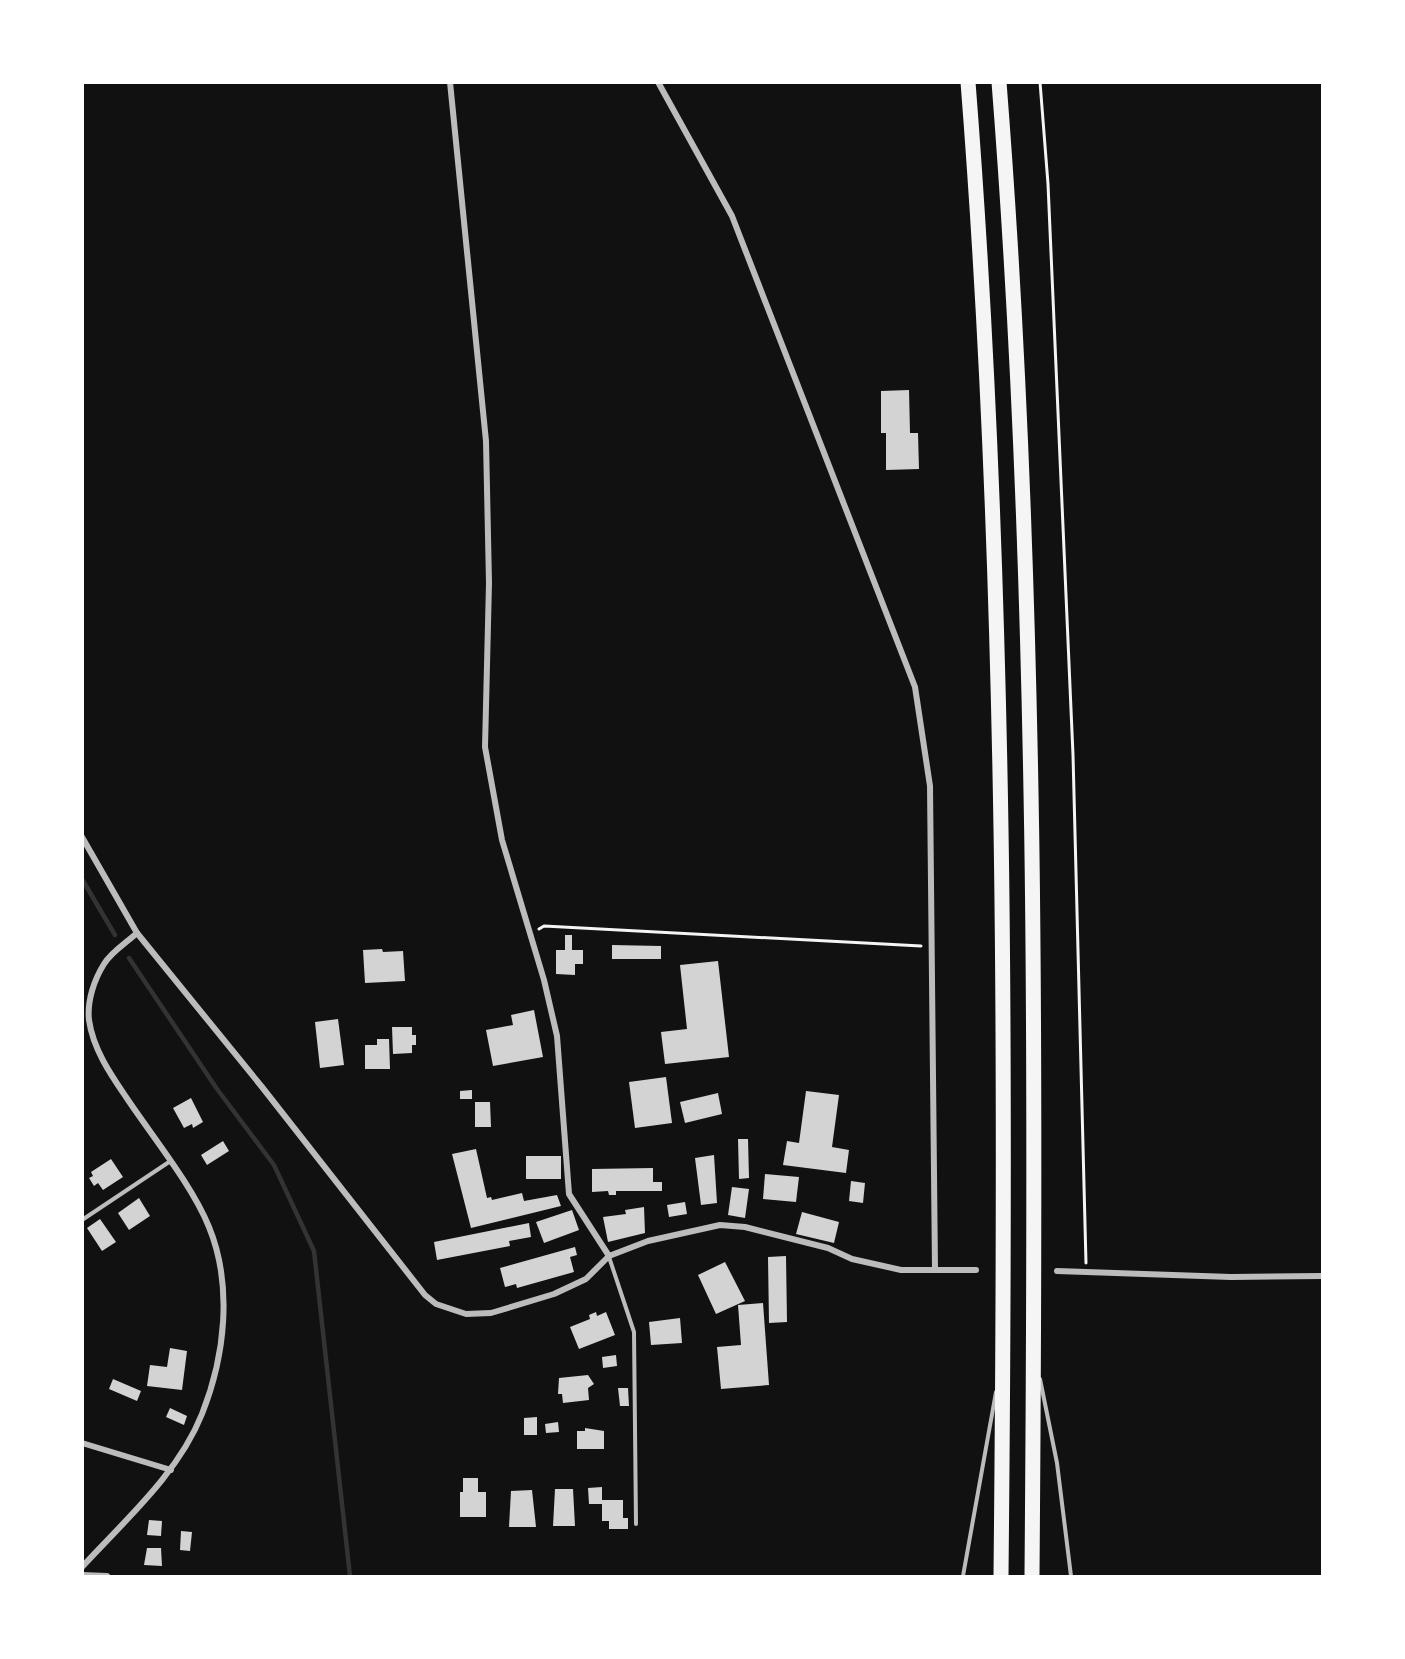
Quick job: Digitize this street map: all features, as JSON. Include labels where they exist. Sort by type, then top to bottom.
[{"type":"highway","points":[[968,82],[977,199],[994,539],[1002,866],[1004,1350],[1001,1576]]},
{"type":"highway","points":[[999,82],[1008,197],[1025,541],[1033,876],[1032,1576]]},
{"type":"street","points":[[450,82],[486,441],[489,583],[485,747],[502,840],[544,980],[557,1036],[569,1194],[609,1256]]},
{"type":"street","points":[[658,82],[732,216],[915,687],[930,786],[935,1270]]},
{"type":"street","points":[[82,837],[137,933],[269,1096],[425,1295],[436,1304],[466,1314],[490,1313],[554,1294],[586,1279],[609,1256],[648,1240],[720,1225],[745,1227],[807,1243],[852,1259],[900,1270],[976,1270]]},
{"type":"street","points":[[82,1567],[171,1470],[202,1414],[220,1343],[225,1303],[221,1266],[209,1227],[169,1161],[108,1071],[95,1042],[89,1020],[96,979],[105,962],[137,933]]},
{"type":"street","points":[[1057,1271],[1231,1277],[1323,1276]]},
{"type":"street","points":[[82,1443],[171,1470]]},
{"type":"street","points":[[82,1575],[107,1576]]},
{"type":"lane","points":[[82,1220],[169,1161]]},
{"type":"lane","points":[[609,1256],[634,1332],[636,1524]]},
{"type":"lane","points":[[1034,1349],[1057,1463],[1071,1576]]},
{"type":"lane","points":[[963,1576],[1004,1350]]},
{"type":"path","points":[[1040,82],[1048,195],[1073,755],[1086,1271]]},
{"type":"path","points":[[529,934],[544,926],[932,947]]},
{"type":"building","points":[[909,390],[910,433],[918,433],[919,469],[886,470],[886,433],[881,433],[881,391]]},
{"type":"building","points":[[565,935],[572,935],[572,950],[583,950],[583,964],[575,964],[575,975],[556,974],[556,950],[565,950]]},
{"type":"building","points":[[612,945],[661,946],[661,959],[612,959]]},
{"type":"building","points":[[382,949],[383,952],[403,951],[405,981],[365,983],[363,950]]},
{"type":"building","points":[[718,961],[729,1057],[665,1064],[661,1032],[687,1029],[680,965]]},
{"type":"building","points":[[534,1010],[543,1057],[493,1066],[486,1030],[513,1025],[511,1015]]},
{"type":"building","points":[[338,1019],[344,1065],[320,1068],[315,1022]]},
{"type":"building","points":[[392,1027],[412,1027],[412,1035],[416,1035],[416,1045],[412,1045],[412,1053],[393,1054]]},
{"type":"building","points":[[377,1039],[389,1039],[390,1069],[365,1069],[365,1045],[377,1045]]},
{"type":"building","points":[[666,1077],[672,1123],[635,1128],[629,1082]]},
{"type":"building","points":[[472,1090],[472,1099],[460,1099],[460,1091]]},
{"type":"building","points":[[806,1091],[839,1095],[832,1147],[849,1150],[846,1173],[783,1165],[787,1141],[799,1143]]},
{"type":"building","points":[[718,1093],[722,1114],[685,1123],[680,1102]]},
{"type":"building","points":[[191,1098],[203,1122],[193,1128],[192,1124],[184,1128],[173,1108]]},
{"type":"building","points":[[475,1102],[490,1102],[491,1127],[475,1127]]},
{"type":"building","points":[[738,1139],[748,1139],[749,1178],[739,1179]]},
{"type":"building","points":[[223,1141],[229,1151],[207,1165],[201,1155]]},
{"type":"building","points":[[476,1149],[487,1198],[491,1197],[492,1200],[522,1193],[524,1201],[557,1195],[561,1206],[471,1228],[452,1154]]},
{"type":"building","points":[[714,1155],[717,1203],[701,1205],[695,1158]]},
{"type":"building","points":[[526,1156],[561,1156],[561,1179],[526,1179]]},
{"type":"building","points":[[111,1159],[123,1177],[103,1190],[98,1183],[94,1186],[89,1178],[93,1176],[91,1172]]},
{"type":"building","points":[[653,1168],[653,1182],[662,1182],[662,1191],[616,1191],[616,1195],[609,1195],[608,1191],[592,1192],[592,1169]]},
{"type":"building","points":[[765,1174],[799,1177],[796,1202],[763,1199]]},
{"type":"building","points":[[851,1181],[865,1183],[863,1203],[849,1201]]},
{"type":"building","points":[[732,1187],[749,1189],[745,1218],[728,1215]]},
{"type":"building","points":[[139,1198],[150,1216],[129,1230],[118,1213]]},
{"type":"building","points":[[685,1202],[687,1214],[669,1217],[667,1205]]},
{"type":"building","points":[[644,1207],[645,1233],[608,1242],[603,1217],[626,1214],[625,1210]]},
{"type":"building","points":[[572,1210],[579,1230],[544,1243],[536,1222]]},
{"type":"building","points":[[802,1212],[839,1222],[834,1243],[796,1234]]},
{"type":"building","points":[[100,1219],[116,1242],[102,1251],[87,1228]]},
{"type":"building","points":[[529,1223],[531,1237],[509,1241],[510,1246],[437,1260],[434,1242]]},
{"type":"building","points":[[575,1247],[577,1255],[570,1257],[574,1272],[517,1288],[516,1284],[505,1287],[500,1268]]},
{"type":"building","points":[[786,1256],[787,1322],[769,1323],[768,1257]]},
{"type":"building","points":[[725,1262],[745,1301],[716,1314],[698,1275]]},
{"type":"building","points":[[763,1303],[769,1385],[721,1389],[717,1347],[741,1345],[738,1305]]},
{"type":"building","points":[[596,1312],[597,1316],[606,1312],[615,1335],[579,1349],[570,1327],[590,1319],[589,1315]]},
{"type":"building","points":[[680,1318],[682,1343],[651,1345],[649,1322]]},
{"type":"building","points":[[170,1348],[187,1351],[182,1390],[147,1386],[150,1365],[167,1367]]},
{"type":"building","points":[[616,1355],[617,1366],[603,1368],[602,1357]]},
{"type":"building","points":[[588,1375],[594,1384],[588,1388],[589,1400],[563,1403],[562,1394],[558,1394],[559,1378]]},
{"type":"building","points":[[113,1379],[141,1391],[137,1401],[109,1389]]},
{"type":"building","points":[[618,1388],[628,1388],[629,1406],[620,1406]]},
{"type":"building","points":[[170,1408],[187,1416],[184,1425],[166,1417]]},
{"type":"building","points":[[537,1417],[537,1435],[524,1435],[524,1418]]},
{"type":"building","points":[[558,1422],[559,1432],[546,1433],[545,1424]]},
{"type":"building","points":[[585,1428],[604,1431],[604,1449],[577,1449],[577,1431],[585,1431]]},
{"type":"building","points":[[463,1478],[478,1478],[478,1492],[486,1492],[486,1517],[460,1517],[460,1492],[463,1492]]},
{"type":"building","points":[[602,1487],[602,1500],[623,1500],[623,1518],[628,1518],[628,1529],[609,1529],[609,1521],[602,1521],[602,1504],[589,1504],[588,1488]]},
{"type":"building","points":[[555,1489],[573,1489],[575,1526],[553,1526]]},
{"type":"building","points":[[532,1490],[536,1527],[509,1527],[511,1491]]},
{"type":"building","points":[[149,1520],[162,1521],[161,1536],[147,1535]]},
{"type":"building","points":[[181,1531],[192,1532],[190,1551],[180,1550]]},
{"type":"building","points":[[147,1548],[161,1548],[162,1566],[144,1565]]},
{"type":"waterway","points":[[82,879],[115,935]]},
{"type":"waterway","points":[[129,958],[217,1089],[274,1165],[314,1251],[350,1576]]}]
